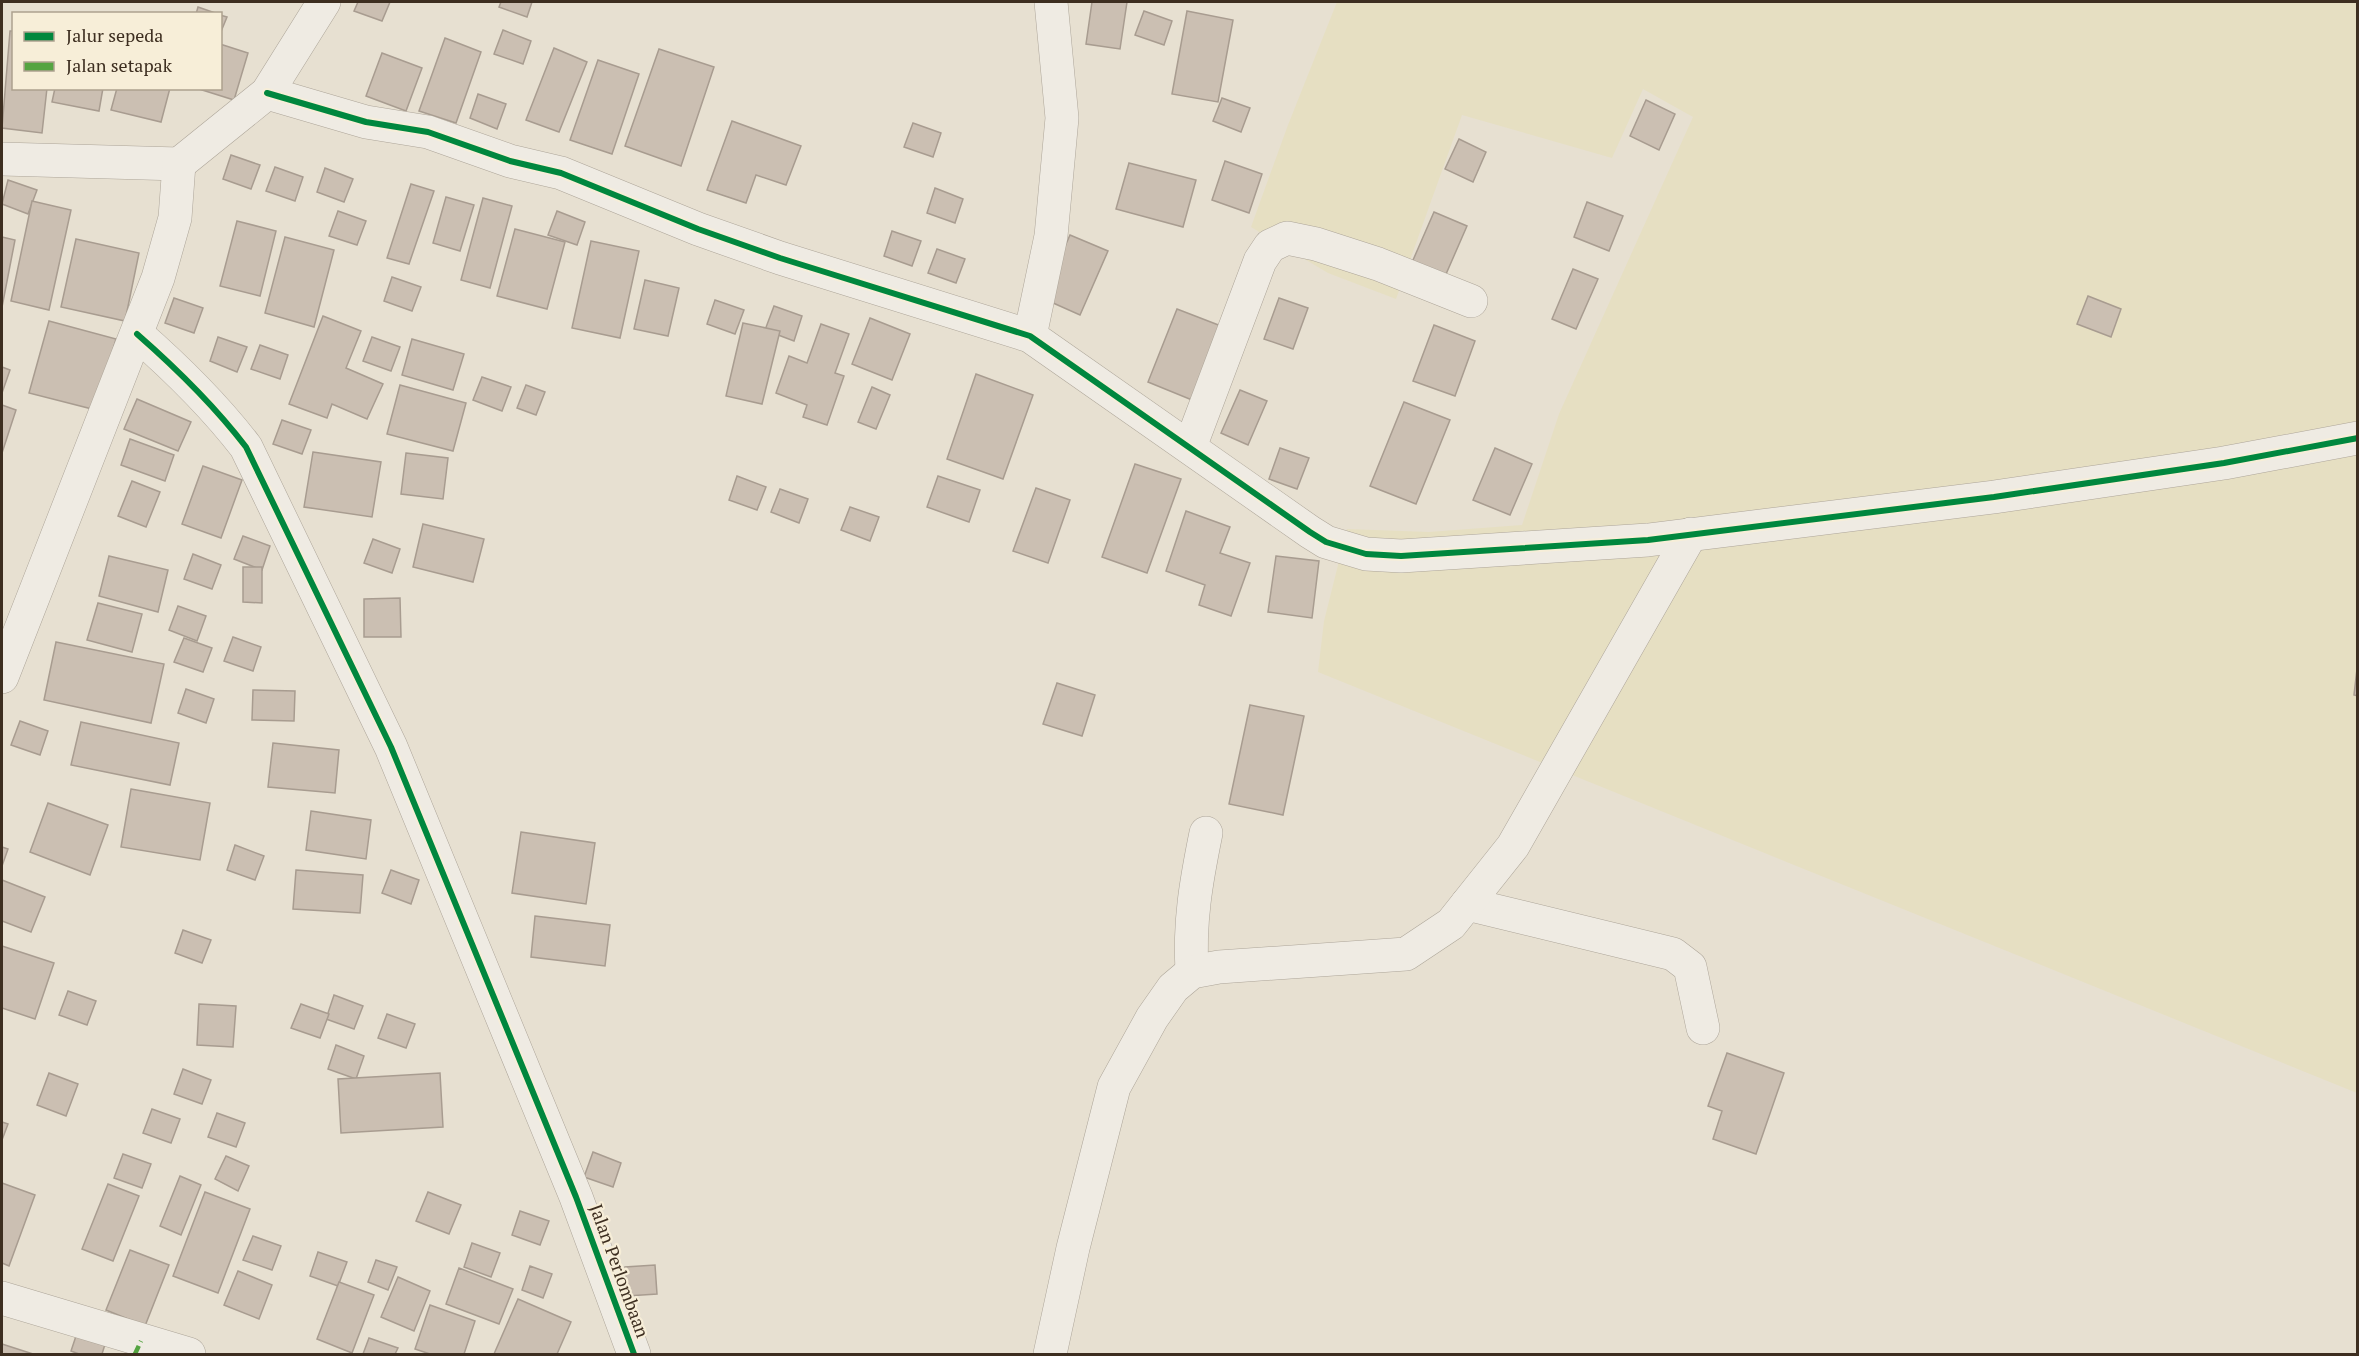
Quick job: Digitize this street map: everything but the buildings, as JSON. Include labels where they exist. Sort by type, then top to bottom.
[{"type":"street","points":[[2,159],[179,164],[267,93],[324,2]]},
{"type":"street","points":[[1030,336],[1051,236],[1062,118],[1051,2]]},
{"type":"street","points":[[267,93],[366,122],[428,132],[510,161],[561,173],[698,229],[780,258],[1030,336],[1318,537],[1366,554],[1448,554],[1691,534],[2017,493],[2224,463],[2358,438]]},
{"type":"street","points":[[2,677],[158,278],[174,218],[179,164]]},
{"type":"street","points":[[1191,447],[1260,261],[1270,246],[1287,238],[1316,244],[1378,264],[1471,301]]},
{"type":"street","name":"Jalan Perlombaan","points":[[137,334],[187,378],[218,411],[246,447],[390,747],[576,1197],[634,1354]]},
{"type":"street","points":[[1050,1354],[1073,1248],[1114,1086],[1152,1018],[1173,987],[1192,972],[1219,967],[1406,954],[1451,924],[1513,846],[1691,534]]},
{"type":"street","points":[[1192,972],[1191,923],[1206,833]]},
{"type":"street","points":[[1467,904],[1673,954],[1690,967],[1703,1028]]},
{"type":"street","points":[[2,1298],[138,1348],[189,1354]]},
{"type":"shaded area","points":[[1337,2],[2357,2],[2357,1093],[1318,672],[1324,621],[1347,529],[1429,532],[1522,525],[1559,414],[1693,117],[1643,89],[1612,158],[1462,115],[1396,299],[1328,273],[1251,227],[1288,125]]},
{"type":"marked path","points":[[135,1354],[141,1341]]},
{"type":"cycle path","points":[[267,93],[366,122],[428,132],[510,161],[561,173],[698,229],[780,258],[1030,336],[1310,532],[1326,542],[1366,554],[1401,556],[1648,540],[1994,497],[2224,463],[2358,438]]},
{"type":"cycle path","points":[[137,334],[194,388],[246,447],[391,747],[576,1197],[634,1354]]}]
